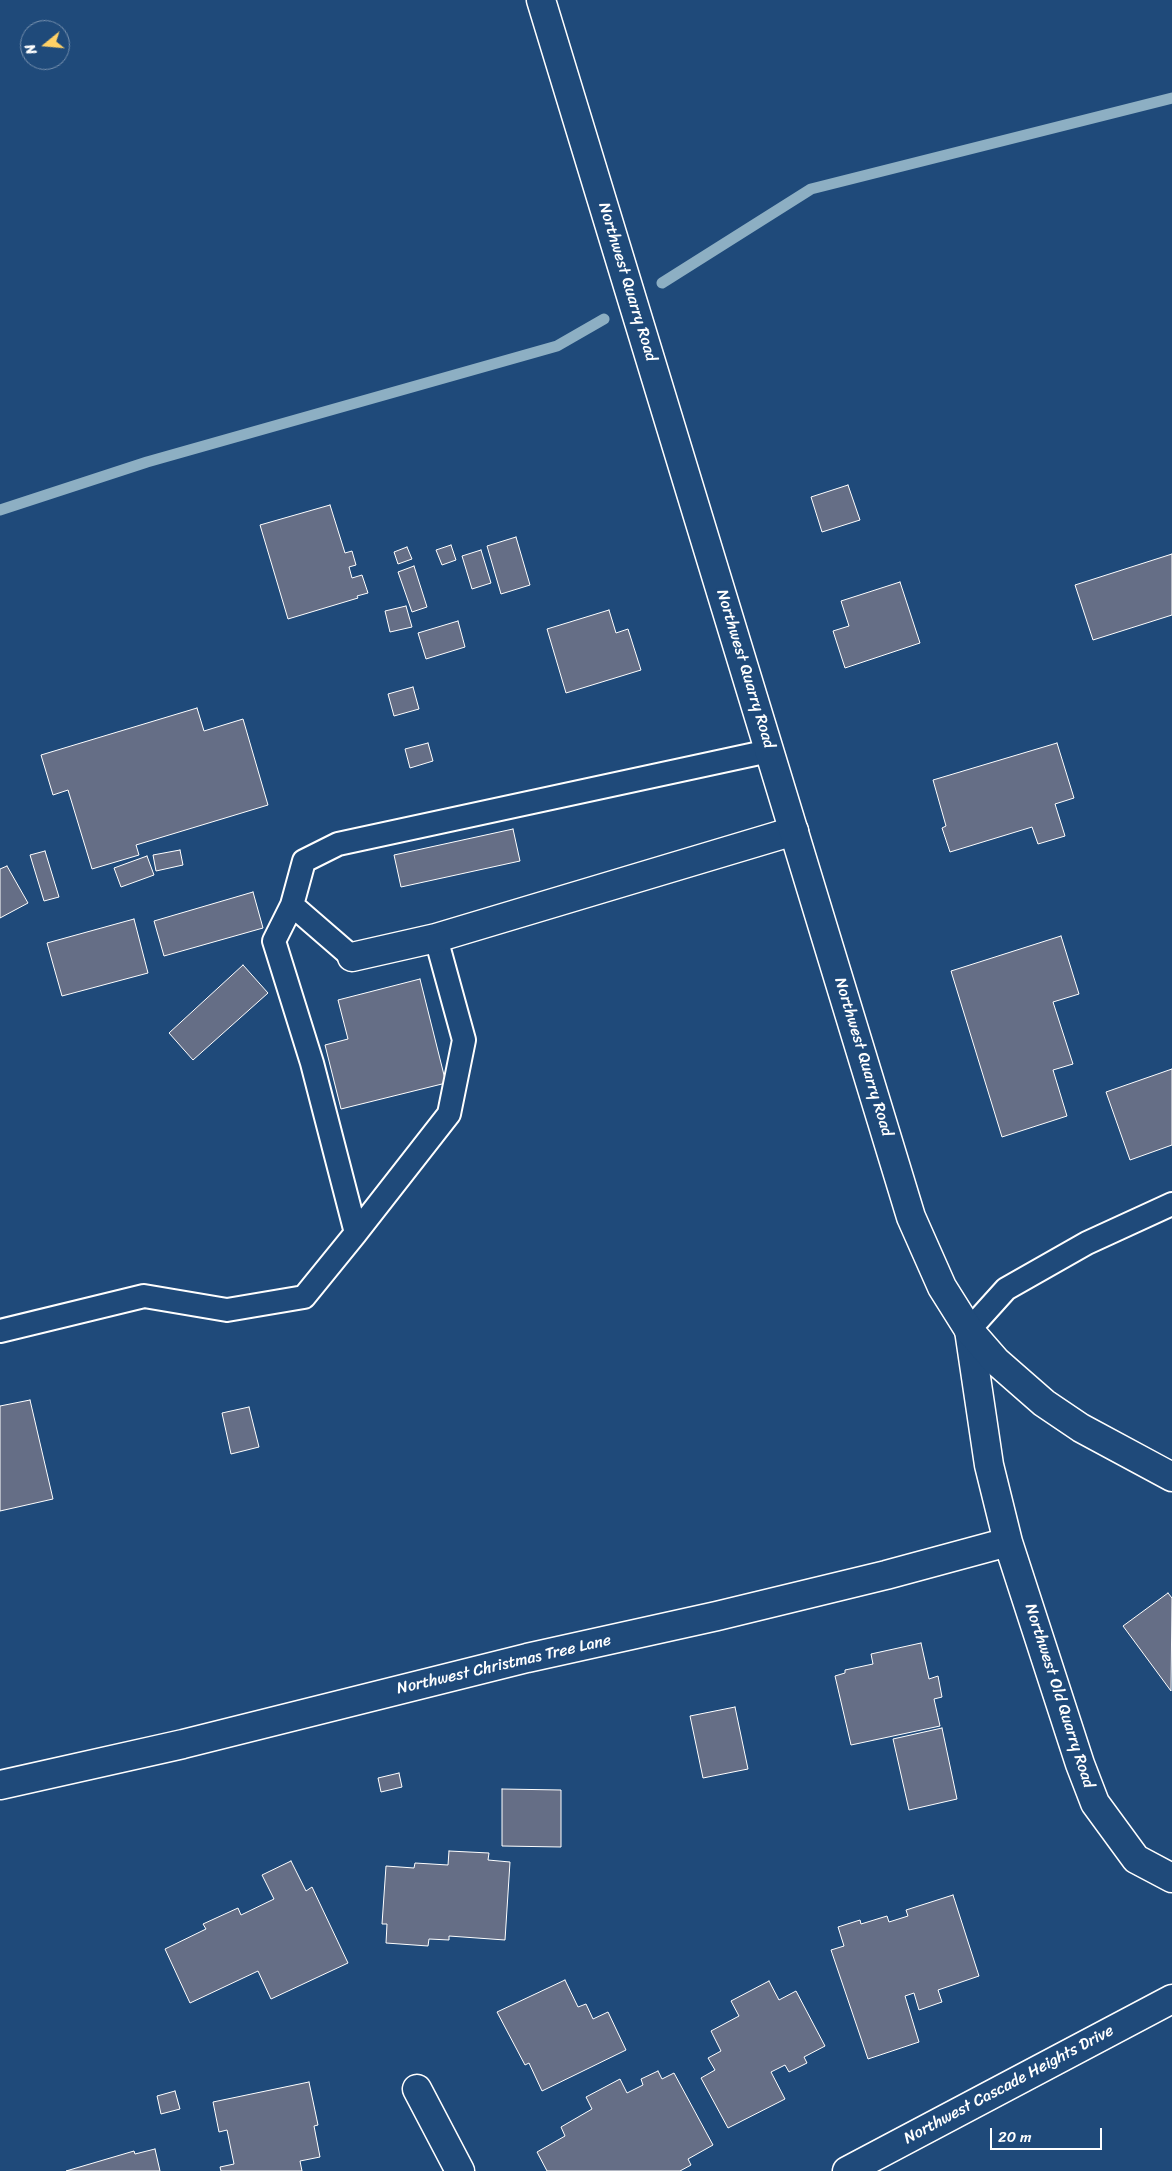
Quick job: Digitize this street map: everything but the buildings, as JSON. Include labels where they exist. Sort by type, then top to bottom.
[{"type":"street","name":"Northwest Quarry Road","points":[[541,0],[911,1217],[942,1287],[969,1330],[996,1361],[1044,1402],[1081,1428],[1172,1477]]},
{"type":"street","points":[[352,957],[436,938],[794,831]]},
{"type":"street","name":"Northwest Quarry Road","points":[[969,1330],[988,1465],[1008,1542]]},
{"type":"street","name":"Northwest Christmas Tree Lane","points":[[0,1785],[183,1744],[527,1658],[886,1575],[1008,1542]]},
{"type":"street","name":"Northwest Old Quarry Road","points":[[1008,1542],[1080,1764],[1095,1803],[1136,1859],[1172,1878]]},
{"type":"street","name":"Northwest Cascade Heights Drive","points":[[847,2171],[1172,2000]]},
{"type":"street","points":[[417,2089],[460,2171]]},
{"type":"lane","points":[[356,1233],[312,1063],[274,941],[292,905],[304,861],[338,844],[770,751]]},
{"type":"lane","points":[[292,905],[352,957]]},
{"type":"lane","points":[[0,1331],[144,1296],[227,1310],[304,1296],[449,1114],[464,1040],[436,938]]},
{"type":"lane","points":[[969,1330],[1006,1289],[1087,1242],[1172,1204]]},
{"type":"waterway","points":[[662,283],[811,189],[1172,98]]},
{"type":"waterway","points":[[0,510],[147,462],[557,346],[604,319]]}]
